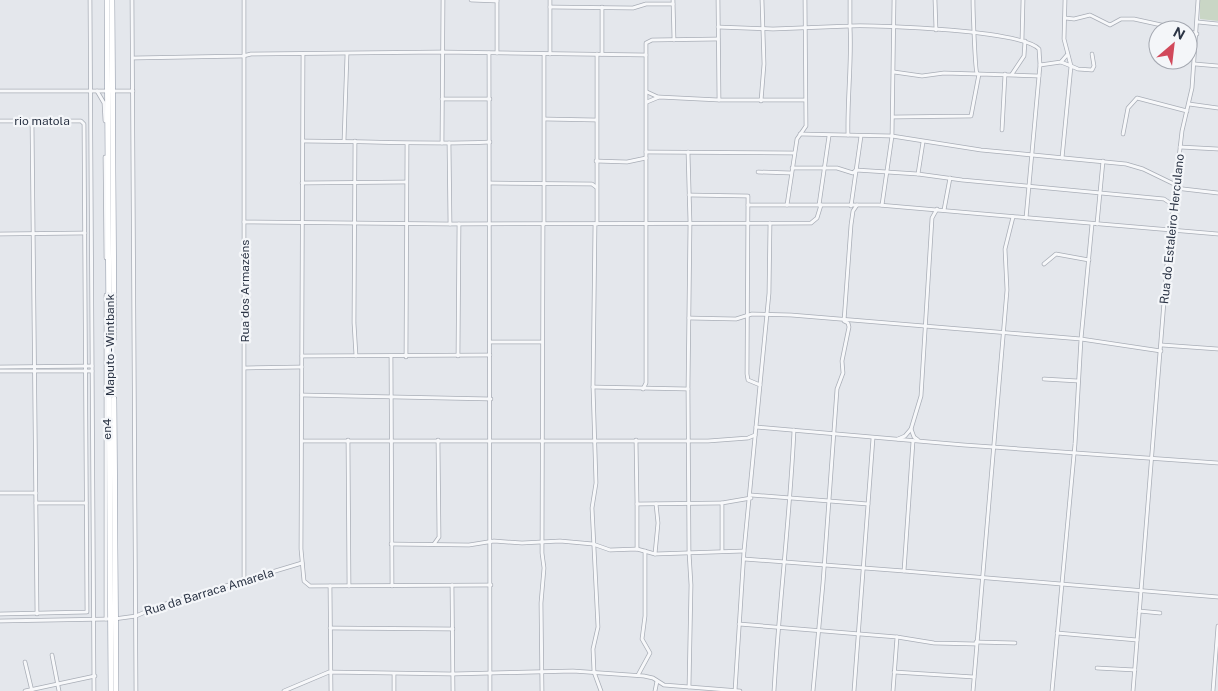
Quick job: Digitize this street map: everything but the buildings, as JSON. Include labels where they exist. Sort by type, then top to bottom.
[{"type":"highway","name":"Maputo - Wintbank","points":[[107,0],[110,92]]},
{"type":"highway","name":"Maputo - Wintbank","points":[[111,691],[110,92],[112,0]]},
{"type":"highway","name":"Maputo - Wintbank","points":[[111,619],[116,691]]},
{"type":"street","points":[[90,0],[94,691]]},
{"type":"street","points":[[132,0],[134,58],[136,691]]},
{"type":"street","name":"Rua dos Armazéns","points":[[244,0],[244,581]]},
{"type":"street","points":[[442,143],[443,0]]},
{"type":"street","points":[[471,0],[497,0],[497,53]]},
{"type":"street","points":[[550,0],[550,54]]},
{"type":"street","points":[[718,0],[718,100]]},
{"type":"street","points":[[761,100],[764,64],[762,0]]},
{"type":"street","points":[[787,204],[794,153],[800,134],[806,126],[805,0]]},
{"type":"street","points":[[848,135],[848,79],[852,42],[850,0]]},
{"type":"street","points":[[882,205],[893,128],[894,0]]},
{"type":"street","points":[[935,0],[936,30]]},
{"type":"street","points":[[970,74],[974,69],[976,43],[973,0]]},
{"type":"street","points":[[1012,74],[1024,56],[1023,0]]},
{"type":"street","points":[[1062,158],[1071,66],[1064,39],[1065,0]]},
{"type":"street","name":"Rua do Estaleiro Herculano","points":[[1198,0],[1198,20]]},
{"type":"street","points":[[550,7],[633,8],[646,4],[673,2],[674,40]]},
{"type":"street","points":[[602,7],[602,54]]},
{"type":"street","points":[[1065,18],[1092,15],[1110,25],[1121,19],[1134,19],[1148,22]]},
{"type":"street","points":[[1198,22],[1218,24]]},
{"type":"street","points":[[718,27],[762,27],[773,29],[850,26],[936,30],[974,33],[1023,41],[1039,49],[1040,64],[1027,186],[1026,218]]},
{"type":"street","points":[[643,389],[646,383],[644,312],[647,224],[646,45],[649,40],[718,39]]},
{"type":"street","points":[[134,58],[243,56],[251,54],[442,52],[646,55]]},
{"type":"street","points":[[489,53],[490,691]]},
{"type":"street","points":[[303,54],[302,563],[306,584],[310,586],[490,585]]},
{"type":"street","points":[[344,141],[347,54]]},
{"type":"street","points":[[542,691],[541,603],[544,568],[542,542],[541,342],[543,224],[545,215],[544,54]]},
{"type":"street","points":[[597,54],[597,187],[593,387],[596,483],[592,503],[598,627],[593,649],[594,672],[601,691]]},
{"type":"street","points":[[1040,64],[1061,62],[1078,69],[1092,70],[1094,66],[1092,54]]},
{"type":"street","points":[[1061,62],[1067,55]]},
{"type":"street","points":[[1198,64],[1218,66]]},
{"type":"street","points":[[893,117],[971,116],[977,74],[974,69]]},
{"type":"street","name":"Rua do Estaleiro Herculano","points":[[1133,691],[1170,230],[1180,147],[1194,70]]},
{"type":"street","points":[[894,72],[922,76],[948,73],[1039,76]]},
{"type":"street","points":[[1002,130],[1005,74]]},
{"type":"street","points":[[0,91],[133,91]]},
{"type":"street","name":"en4","points":[[97,91],[104,104],[106,125],[111,619]]},
{"type":"street","points":[[647,92],[659,97],[718,100],[805,100]]},
{"type":"street","points":[[647,102],[659,97]]},
{"type":"street","points":[[1123,134],[1128,108],[1136,98],[1187,111]]},
{"type":"street","points":[[442,99],[490,99]]},
{"type":"street","points":[[1189,104],[1218,108]]},
{"type":"street","points":[[545,119],[596,120]]},
{"type":"street","name":"rio matola","points":[[0,121],[81,122],[84,124],[85,233]]},
{"type":"street","points":[[32,121],[37,614]]},
{"type":"street","points":[[893,128],[900,137]]},
{"type":"street","points":[[800,134],[892,136],[923,142],[1030,155],[1103,161],[1138,166],[1175,186],[1218,193]]},
{"type":"street","points":[[244,222],[356,224],[747,224],[813,222],[817,218],[820,205],[829,136]]},
{"type":"street","points":[[844,321],[853,211],[851,204],[861,136]]},
{"type":"street","points":[[303,141],[407,144],[490,142]]},
{"type":"street","points":[[355,141],[354,323],[356,356]]},
{"type":"street","points":[[918,174],[923,142]]},
{"type":"street","points":[[449,143],[450,224]]},
{"type":"street","points":[[406,357],[407,144]]},
{"type":"street","points":[[1180,147],[1218,149]]},
{"type":"street","points":[[646,152],[794,153]]},
{"type":"street","points":[[688,152],[690,223],[689,552],[691,585],[689,687]]},
{"type":"street","points":[[596,161],[627,162],[646,158]]},
{"type":"street","points":[[1098,224],[1103,161]]},
{"type":"street","points":[[792,168],[837,168],[853,173],[856,170],[918,174],[1164,199],[1174,205]]},
{"type":"street","points":[[758,172],[791,174]]},
{"type":"street","points":[[944,210],[950,178]]},
{"type":"street","points":[[592,184],[596,179]]},
{"type":"street","points":[[302,183],[406,182]]},
{"type":"street","points":[[490,183],[592,184],[597,187]]},
{"type":"street","points":[[689,195],[746,194],[748,205],[747,377],[760,385]]},
{"type":"street","points":[[1164,199],[1175,194]]},
{"type":"street","points":[[748,205],[882,205],[1218,234]]},
{"type":"street","points":[[853,211],[857,205]]},
{"type":"street","points":[[895,440],[905,436],[911,429],[921,396],[932,218],[928,209]]},
{"type":"street","points":[[932,218],[937,210]]},
{"type":"street","points":[[545,215],[554,224]]},
{"type":"street","points":[[972,691],[1008,281],[1006,249],[1013,217]]},
{"type":"street","points":[[735,691],[744,551],[751,496],[760,385],[770,223]]},
{"type":"street","points":[[771,229],[777,223]]},
{"type":"street","points":[[458,356],[459,224]]},
{"type":"street","points":[[1052,691],[1063,583],[1092,224]]},
{"type":"street","points":[[0,234],[85,233],[87,612],[0,614]]},
{"type":"street","points":[[1044,264],[1056,254],[1089,260]]},
{"type":"street","points":[[689,318],[736,319],[747,315],[765,315],[925,325],[1082,339],[1161,351]]},
{"type":"street","points":[[736,319],[747,324]]},
{"type":"street","points":[[813,691],[837,389],[843,373],[842,361],[848,326],[848,323],[844,321]]},
{"type":"street","points":[[490,342],[541,342]]},
{"type":"street","points":[[1162,345],[1218,349]]},
{"type":"street","points":[[302,356],[406,357],[490,355]]},
{"type":"street","points":[[392,357],[392,586]]},
{"type":"street","points":[[0,372],[92,366]]},
{"type":"street","points":[[0,367],[92,371]]},
{"type":"street","points":[[245,368],[302,367]]},
{"type":"street","points":[[1044,380],[1078,381]]},
{"type":"street","points":[[646,383],[649,388]]},
{"type":"street","points":[[593,387],[688,389]]},
{"type":"street","points":[[302,395],[491,399]]},
{"type":"street","points":[[756,427],[895,440],[1218,463]]},
{"type":"street","points":[[911,429],[914,437],[919,441]]},
{"type":"street","points":[[774,691],[783,562],[791,497],[794,430]]},
{"type":"street","points":[[303,441],[689,440],[748,438],[755,435]]},
{"type":"street","points":[[748,438],[754,446]]},
{"type":"street","points":[[854,691],[856,634],[873,438]]},
{"type":"street","points":[[348,440],[349,586]]},
{"type":"street","points":[[434,544],[439,537],[438,440]]},
{"type":"street","points":[[636,440],[637,549]]},
{"type":"street","points":[[904,571],[913,441]]},
{"type":"street","points":[[0,493],[36,493]]},
{"type":"street","points":[[637,504],[722,503],[751,496],[791,497],[868,504]]},
{"type":"street","points":[[36,503],[86,503]]},
{"type":"street","points":[[722,503],[722,551]]},
{"type":"street","points":[[655,554],[658,523],[656,504]]},
{"type":"street","points":[[439,537],[446,544]]},
{"type":"street","points":[[391,544],[476,544],[490,541],[560,541],[593,544],[610,550],[637,549],[655,554],[744,551]]},
{"type":"street","points":[[638,676],[650,653],[642,639],[645,616],[645,551]]},
{"type":"street","points":[[744,559],[1063,583],[1218,597]]},
{"type":"street","name":"Rua da Barraca Amarela","points":[[0,621],[111,619],[136,616],[159,606],[302,563]]},
{"type":"street","points":[[452,585],[453,691]]},
{"type":"street","points":[[330,586],[331,691]]},
{"type":"street","points":[[1139,611],[1160,613]]},
{"type":"street","points":[[739,624],[897,637],[934,643],[1015,644]]},
{"type":"street","points":[[1212,691],[1217,658],[1218,626]]},
{"type":"street","points":[[330,628],[453,629]]},
{"type":"street","points":[[1057,634],[1137,640]]},
{"type":"street","points":[[893,691],[897,637]]},
{"type":"street","points":[[52,655],[59,691]]},
{"type":"street","points":[[25,662],[32,690]]},
{"type":"street","points":[[1097,668],[1135,670]]},
{"type":"street","points":[[284,691],[331,672],[453,674],[594,672],[653,678],[664,685],[740,691]]},
{"type":"street","points":[[894,672],[974,677]]},
{"type":"street","points":[[394,674],[394,691]]},
{"type":"street","points":[[25,691],[95,676]]},
{"type":"street","points":[[655,691],[657,681]]},
{"type":"street","points":[[595,691],[597,684]]},
{"type":"green space","points":[[1200,0],[1218,0],[1218,21],[1200,19]]}]
